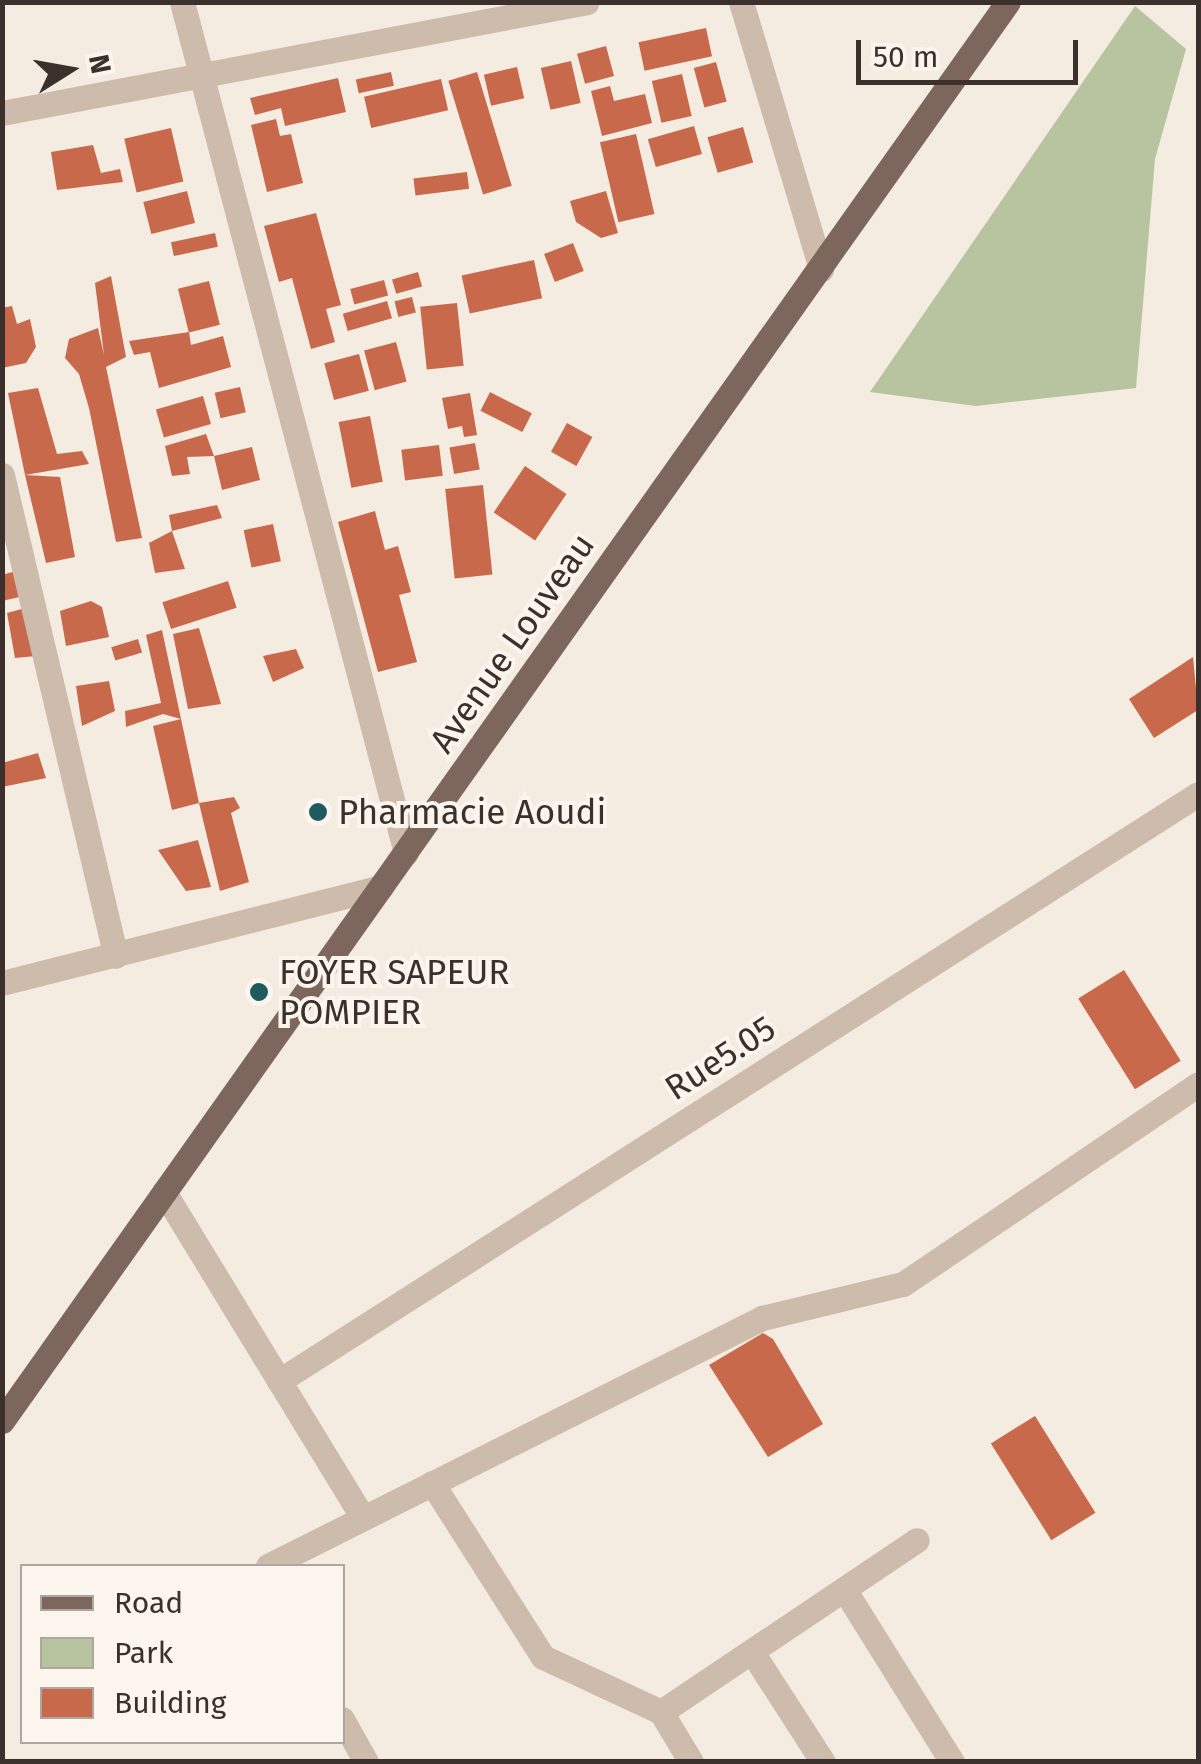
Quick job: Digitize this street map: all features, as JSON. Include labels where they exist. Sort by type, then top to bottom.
[{"type":"main road","name":"Avenue Louveau","points":[[2,1421],[1008,2]]},
{"type":"street","points":[[182,2],[406,853]]},
{"type":"street","points":[[2,113],[201,76],[465,14],[588,2]]},
{"type":"street","points":[[742,2],[821,270]]},
{"type":"street","points":[[2,475],[116,956]]},
{"type":"street","name":"Rue5.05","points":[[279,1381],[1198,794]]},
{"type":"street","points":[[2,982],[381,886]]},
{"type":"street","points":[[272,1564],[762,1318],[904,1284],[1198,1084]]},
{"type":"street","points":[[164,1192],[363,1518]]},
{"type":"street","points":[[432,1482],[543,1657],[661,1712],[691,1762]]},
{"type":"street","points":[[661,1712],[917,1540]]},
{"type":"street","points":[[844,1590],[952,1762]]},
{"type":"street","points":[[752,1652],[822,1762]]},
{"type":"street","points":[[345,1724],[366,1762]]},
{"type":"green space","points":[[1135,6],[1186,49],[1155,159],[1136,388],[976,406],[870,392]]},
{"type":"building","points":[[706,28],[712,56],[645,71],[639,42]]},
{"type":"building","points":[[606,46],[614,76],[585,84],[577,54]]},
{"type":"building","points":[[571,61],[581,103],[550,110],[541,68]]},
{"type":"building","points":[[716,62],[727,102],[704,108],[694,68]]},
{"type":"building","points":[[517,67],[524,98],[491,106],[484,75]]},
{"type":"building","points":[[391,72],[394,86],[359,93],[356,79]]},
{"type":"building","points":[[477,72],[512,186],[483,195],[448,81]]},
{"type":"building","points":[[682,74],[692,116],[661,123],[652,81]]},
{"type":"building","points":[[338,78],[346,112],[285,126],[281,108],[255,115],[250,98]]},
{"type":"building","points":[[441,79],[448,110],[371,128],[364,97]]},
{"type":"building","points":[[610,86],[614,101],[645,94],[652,123],[602,136],[591,91]]},
{"type":"building","points":[[276,119],[280,136],[291,134],[303,183],[267,192],[251,125]]},
{"type":"building","points":[[694,126],[702,154],[656,167],[648,139]]},
{"type":"building","points":[[743,127],[753,163],[718,173],[707,137]]},
{"type":"building","points":[[171,128],[183,182],[137,192],[124,139]]},
{"type":"building","points":[[636,134],[654,214],[618,222],[600,142]]},
{"type":"building","points":[[93,145],[101,173],[120,169],[123,182],[57,190],[51,152]]},
{"type":"building","points":[[467,172],[469,189],[415,195],[413,179]]},
{"type":"building","points":[[187,191],[195,223],[151,234],[143,202]]},
{"type":"building","points":[[606,191],[618,233],[601,238],[576,222],[570,201]]},
{"type":"building","points":[[316,213],[341,305],[326,309],[335,342],[311,349],[292,278],[279,282],[264,226]]},
{"type":"building","points":[[215,233],[218,247],[174,256],[171,242]]},
{"type":"building","points":[[573,243],[584,271],[555,282],[544,254]]},
{"type":"building","points":[[534,260],[542,298],[470,314],[462,275]]},
{"type":"building","points":[[418,272],[422,286],[396,294],[392,279]]},
{"type":"building","points":[[111,276],[126,357],[106,367],[142,538],[116,542],[89,408],[79,374],[65,358],[69,339],[98,328],[104,355],[95,283]]},
{"type":"building","points":[[384,280],[388,295],[354,305],[350,289]]},
{"type":"building","points":[[209,281],[220,325],[189,332],[178,289]]},
{"type":"building","points":[[412,297],[416,313],[398,317],[395,301]]},
{"type":"building","points":[[387,301],[392,318],[348,331],[343,314]]},
{"type":"building","points":[[457,303],[464,366],[427,370],[420,307]]},
{"type":"building","points":[[12,306],[17,324],[30,319],[36,347],[26,363],[2,368],[2,308]]},
{"type":"building","points":[[189,332],[191,345],[223,336],[231,367],[159,388],[150,352],[134,355],[129,341]]},
{"type":"building","points":[[396,342],[407,382],[375,390],[364,351]]},
{"type":"building","points":[[359,354],[369,391],[334,400],[324,363]]},
{"type":"building","points":[[240,387],[246,412],[221,418],[215,393]]},
{"type":"building","points":[[38,388],[57,454],[82,451],[89,464],[25,475],[8,393]]},
{"type":"building","points":[[490,392],[532,413],[522,432],[480,411]]},
{"type":"building","points":[[470,393],[477,435],[464,437],[462,426],[448,429],[442,398]]},
{"type":"building","points":[[203,396],[211,424],[164,437],[156,410]]},
{"type":"building","points":[[370,416],[383,482],[351,488],[339,422]]},
{"type":"building","points":[[567,423],[592,437],[576,466],[551,452]]},
{"type":"building","points":[[206,434],[214,456],[187,457],[190,474],[172,476],[165,446]]},
{"type":"building","points":[[475,443],[480,470],[454,474],[449,448]]},
{"type":"building","points":[[439,445],[443,476],[405,480],[401,450]]},
{"type":"building","points":[[252,447],[260,480],[222,490],[214,456]]},
{"type":"building","points":[[525,466],[566,494],[535,540],[494,512]]},
{"type":"building","points":[[25,475],[60,477],[75,557],[46,563]]},
{"type":"building","points":[[483,485],[492,575],[455,578],[445,489]]},
{"type":"building","points":[[217,505],[222,518],[172,531],[169,515]]},
{"type":"building","points":[[375,511],[385,550],[398,546],[411,592],[399,595],[417,662],[378,672],[338,522]]},
{"type":"building","points":[[273,524],[281,561],[252,567],[244,530]]},
{"type":"building","points":[[172,531],[185,569],[155,573],[149,543]]},
{"type":"building","points":[[16,571],[24,596],[2,601],[2,575]]},
{"type":"building","points":[[228,581],[237,608],[171,629],[162,602]]},
{"type":"building","points":[[91,601],[102,607],[109,637],[66,646],[60,611]]},
{"type":"building","points":[[25,608],[36,656],[15,658],[7,613]]},
{"type":"building","points":[[199,628],[221,704],[188,709],[173,634]]},
{"type":"building","points":[[162,630],[199,803],[172,810],[153,726],[181,719],[163,714],[126,727],[125,711],[161,703],[146,635]]},
{"type":"building","points":[[138,639],[142,652],[115,661],[111,647]]},
{"type":"building","points":[[296,649],[304,668],[273,682],[263,656]]},
{"type":"building","points":[[1193,657],[1198,710],[1154,738],[1129,699]]},
{"type":"building","points":[[109,681],[115,711],[82,726],[76,686]]},
{"type":"building","points":[[38,753],[46,778],[2,787],[2,763]]},
{"type":"building","points":[[234,797],[240,808],[231,813],[249,882],[220,891],[199,803]]},
{"type":"building","points":[[198,840],[211,887],[186,891],[158,850]]},
{"type":"building","points":[[1124,970],[1181,1061],[1135,1089],[1078,999]]},
{"type":"building","points":[[763,1333],[773,1339],[823,1424],[768,1457],[709,1365]]},
{"type":"building","points":[[1035,1416],[1095,1513],[1051,1540],[991,1444]]},
{"type":"place","name":"Pharmacie Aoudi","points":[[318,812]]},
{"type":"place","name":"FOYER SAPEUR POMPIER","points":[[259,992]]}]
